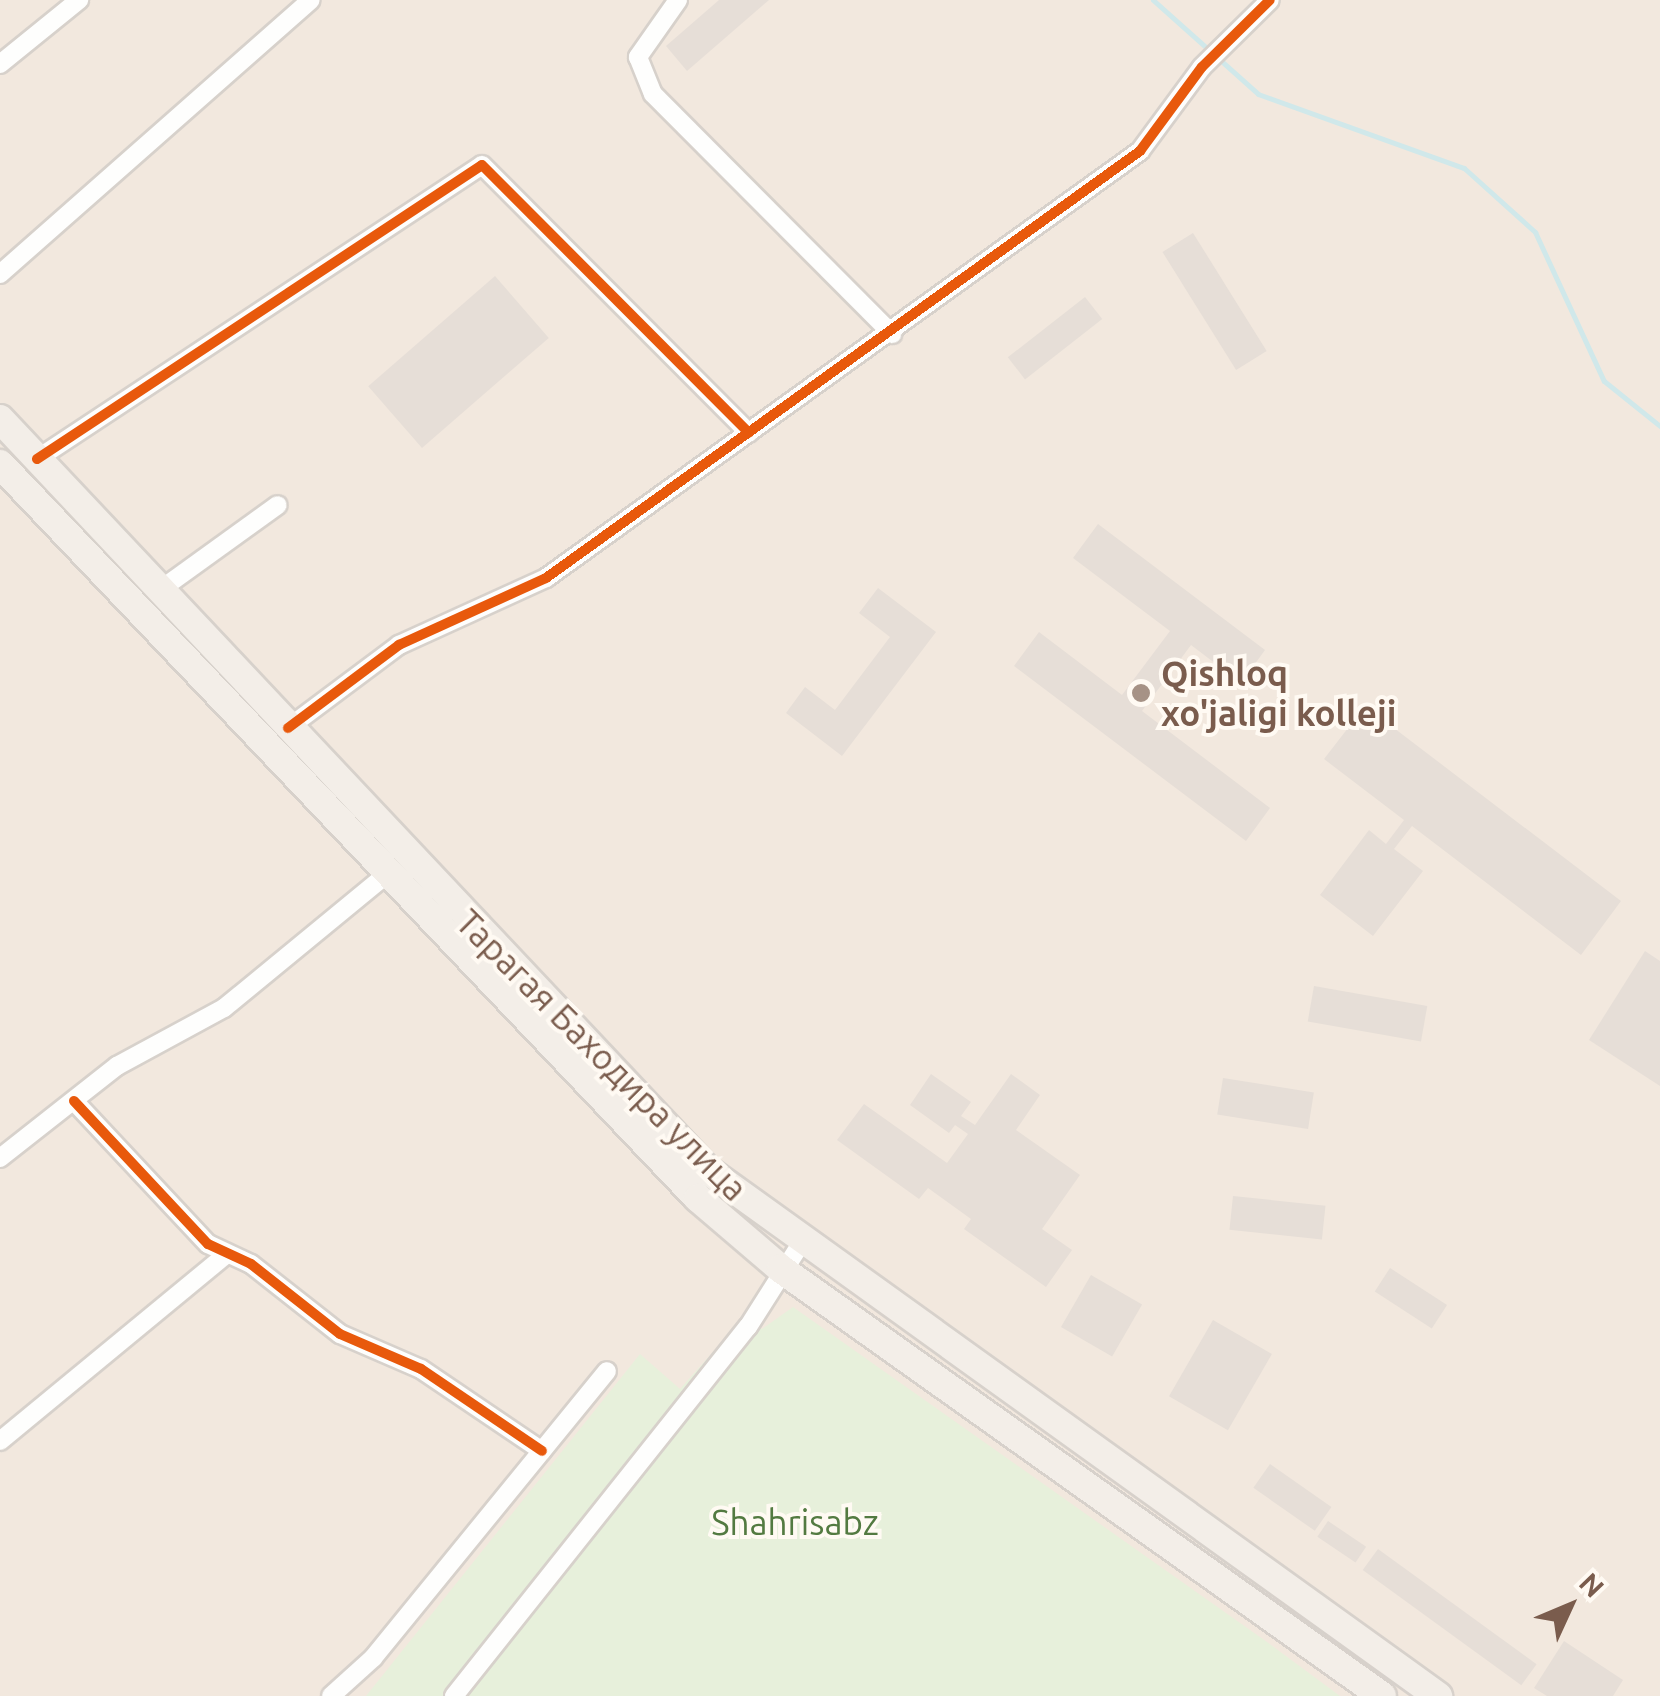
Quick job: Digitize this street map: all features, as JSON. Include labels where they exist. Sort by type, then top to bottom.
[{"type":"main road","name":"Тарагая Баходира улица","points":[[0,419],[643,1107],[800,1245],[1438,1696]]},
{"type":"main road","name":"Тарагая Баходира улица","points":[[0,464],[620,1122],[781,1269],[1382,1696]]},
{"type":"street","points":[[0,64],[79,0]]},
{"type":"street","points":[[0,274],[311,0]]},
{"type":"street","points":[[678,0],[638,57],[653,94],[892,334]]},
{"type":"street","points":[[288,728],[399,645],[546,578],[892,334],[1140,151],[1202,66],[1270,0]]},
{"type":"street","points":[[37,459],[482,165],[749,433]]},
{"type":"street","points":[[160,590],[278,506]]},
{"type":"street","points":[[0,1158],[74,1101],[224,1008],[387,874]]},
{"type":"street","points":[[74,1101],[226,1255],[340,1334],[421,1369],[542,1451]]},
{"type":"street","points":[[454,1696],[748,1326],[781,1269],[800,1245]]},
{"type":"street","points":[[0,1442],[226,1255]]},
{"type":"street","points":[[331,1696],[373,1658],[607,1372]]},
{"type":"shaded area","points":[[0,0],[1660,0],[1660,1696],[0,1696]]},
{"type":"green space","name":"Shahrisabz","points":[[793,1307],[1340,1696],[366,1696],[640,1354],[680,1389],[745,1316],[762,1329]]},
{"type":"building","points":[[719,0],[769,0],[687,71],[666,46]]},
{"type":"building","points":[[1193,233],[1267,351],[1236,370],[1162,252]]},
{"type":"building","points":[[495,276],[549,338],[422,448],[368,386]]},
{"type":"building","points":[[1085,297],[1102,319],[1025,379],[1008,357]]},
{"type":"building","points":[[1098,524],[1265,650],[1241,683],[1191,645],[1142,711],[1270,808],[1246,841],[1014,666],[1039,632],[1122,695],[1170,631],[1073,558]]},
{"type":"building","points":[[878,588],[936,632],[842,756],[786,713],[805,687],[835,710],[890,637],[859,613]]},
{"type":"building","points":[[1365,706],[1621,901],[1581,955],[1412,826],[1394,849],[1423,871],[1373,936],[1320,895],[1369,830],[1386,844],[1404,820],[1324,759]]},
{"type":"building","points":[[1645,951],[1660,961],[1660,1086],[1589,1040]]},
{"type":"building","points":[[1314,986],[1427,1006],[1421,1041],[1308,1021]]},
{"type":"building","points":[[931,1074],[971,1102],[961,1116],[975,1125],[1011,1074],[1040,1095],[1016,1130],[1080,1175],[1042,1229],[1072,1250],[1046,1287],[964,1229],[971,1219],[928,1188],[919,1199],[837,1140],[864,1104],[947,1163],[968,1134],[955,1125],[949,1133],[910,1105]]},
{"type":"building","points":[[1223,1078],[1314,1092],[1308,1129],[1217,1115]]},
{"type":"building","points":[[1233,1196],[1325,1206],[1322,1240],[1229,1230]]},
{"type":"building","points":[[1390,1268],[1447,1305],[1432,1329],[1375,1291]]},
{"type":"building","points":[[1091,1275],[1142,1304],[1112,1356],[1061,1327]]},
{"type":"building","points":[[1213,1320],[1272,1354],[1228,1430],[1169,1396]]},
{"type":"building","points":[[1270,1464],[1331,1507],[1315,1531],[1253,1488]]},
{"type":"building","points":[[1328,1521],[1366,1547],[1356,1562],[1317,1537]]},
{"type":"building","points":[[1378,1549],[1537,1664],[1521,1685],[1363,1570]]},
{"type":"building","points":[[1564,1641],[1623,1680],[1613,1696],[1547,1696],[1534,1688]]},
{"type":"waterway","points":[[1153,0],[1258,94],[1464,168],[1535,232],[1604,381],[1660,426]]},
{"type":"cycle path","points":[[288,728],[399,645],[546,578],[1140,151],[1202,67],[1270,0]]},
{"type":"cycle path","points":[[37,459],[482,165],[749,433]]},
{"type":"cycle path","points":[[74,1101],[208,1244],[251,1264],[340,1334],[421,1369],[542,1451]]},
{"type":"place","name":"Qishloq xo'jaligi kolleji","points":[[1141,693]]}]
